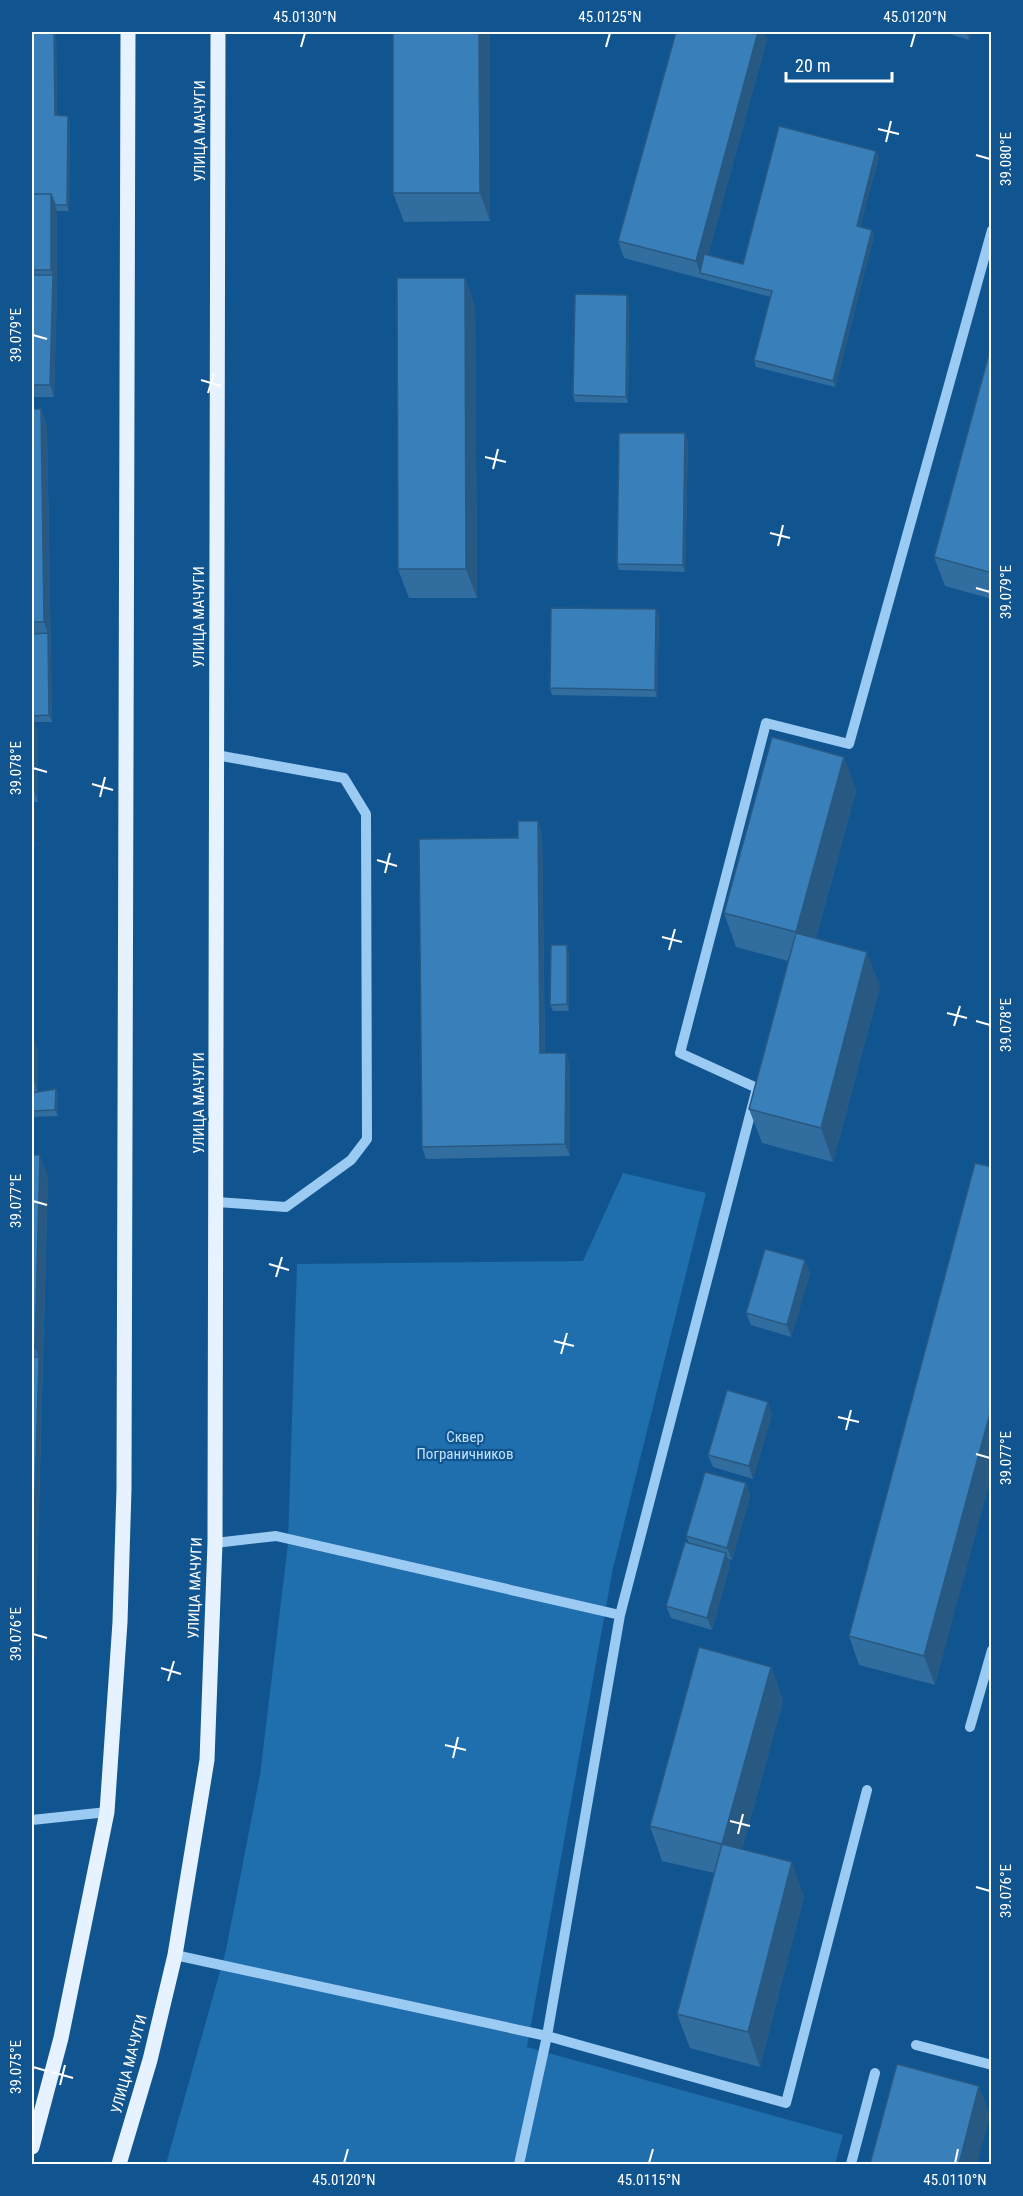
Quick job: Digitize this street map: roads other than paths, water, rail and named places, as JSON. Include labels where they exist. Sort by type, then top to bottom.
[{"type":"main road","points":[[32,2147],[61,2038],[107,1812],[120,1622],[124,1477],[128,32]]},
{"type":"main road","name":"УЛИЦА МАЧУГИ","points":[[119,2164],[150,2060],[176,1955],[207,1760],[215,1543],[218,32]]},
{"type":"street","points":[[519,2164],[547,2036],[620,1615],[757,1088],[680,1053],[766,723],[849,744],[992,230]]},
{"type":"street","points":[[216,754],[344,778],[366,814],[367,1115],[367,1139],[351,1160],[286,1208],[217,1202]]},
{"type":"street","points":[[215,1543],[276,1536],[620,1615]]},
{"type":"street","points":[[970,1727],[992,1650]]},
{"type":"street","points":[[176,1955],[547,2036],[786,2103],[867,1790]]},
{"type":"street","points":[[32,1820],[107,1812]]},
{"type":"street","points":[[916,2045],[992,2066]]},
{"type":"street","points":[[851,2164],[875,2073]]},
{"type":"park label","name":"Сквер Пограничников","points":[[465,1446]]}]
